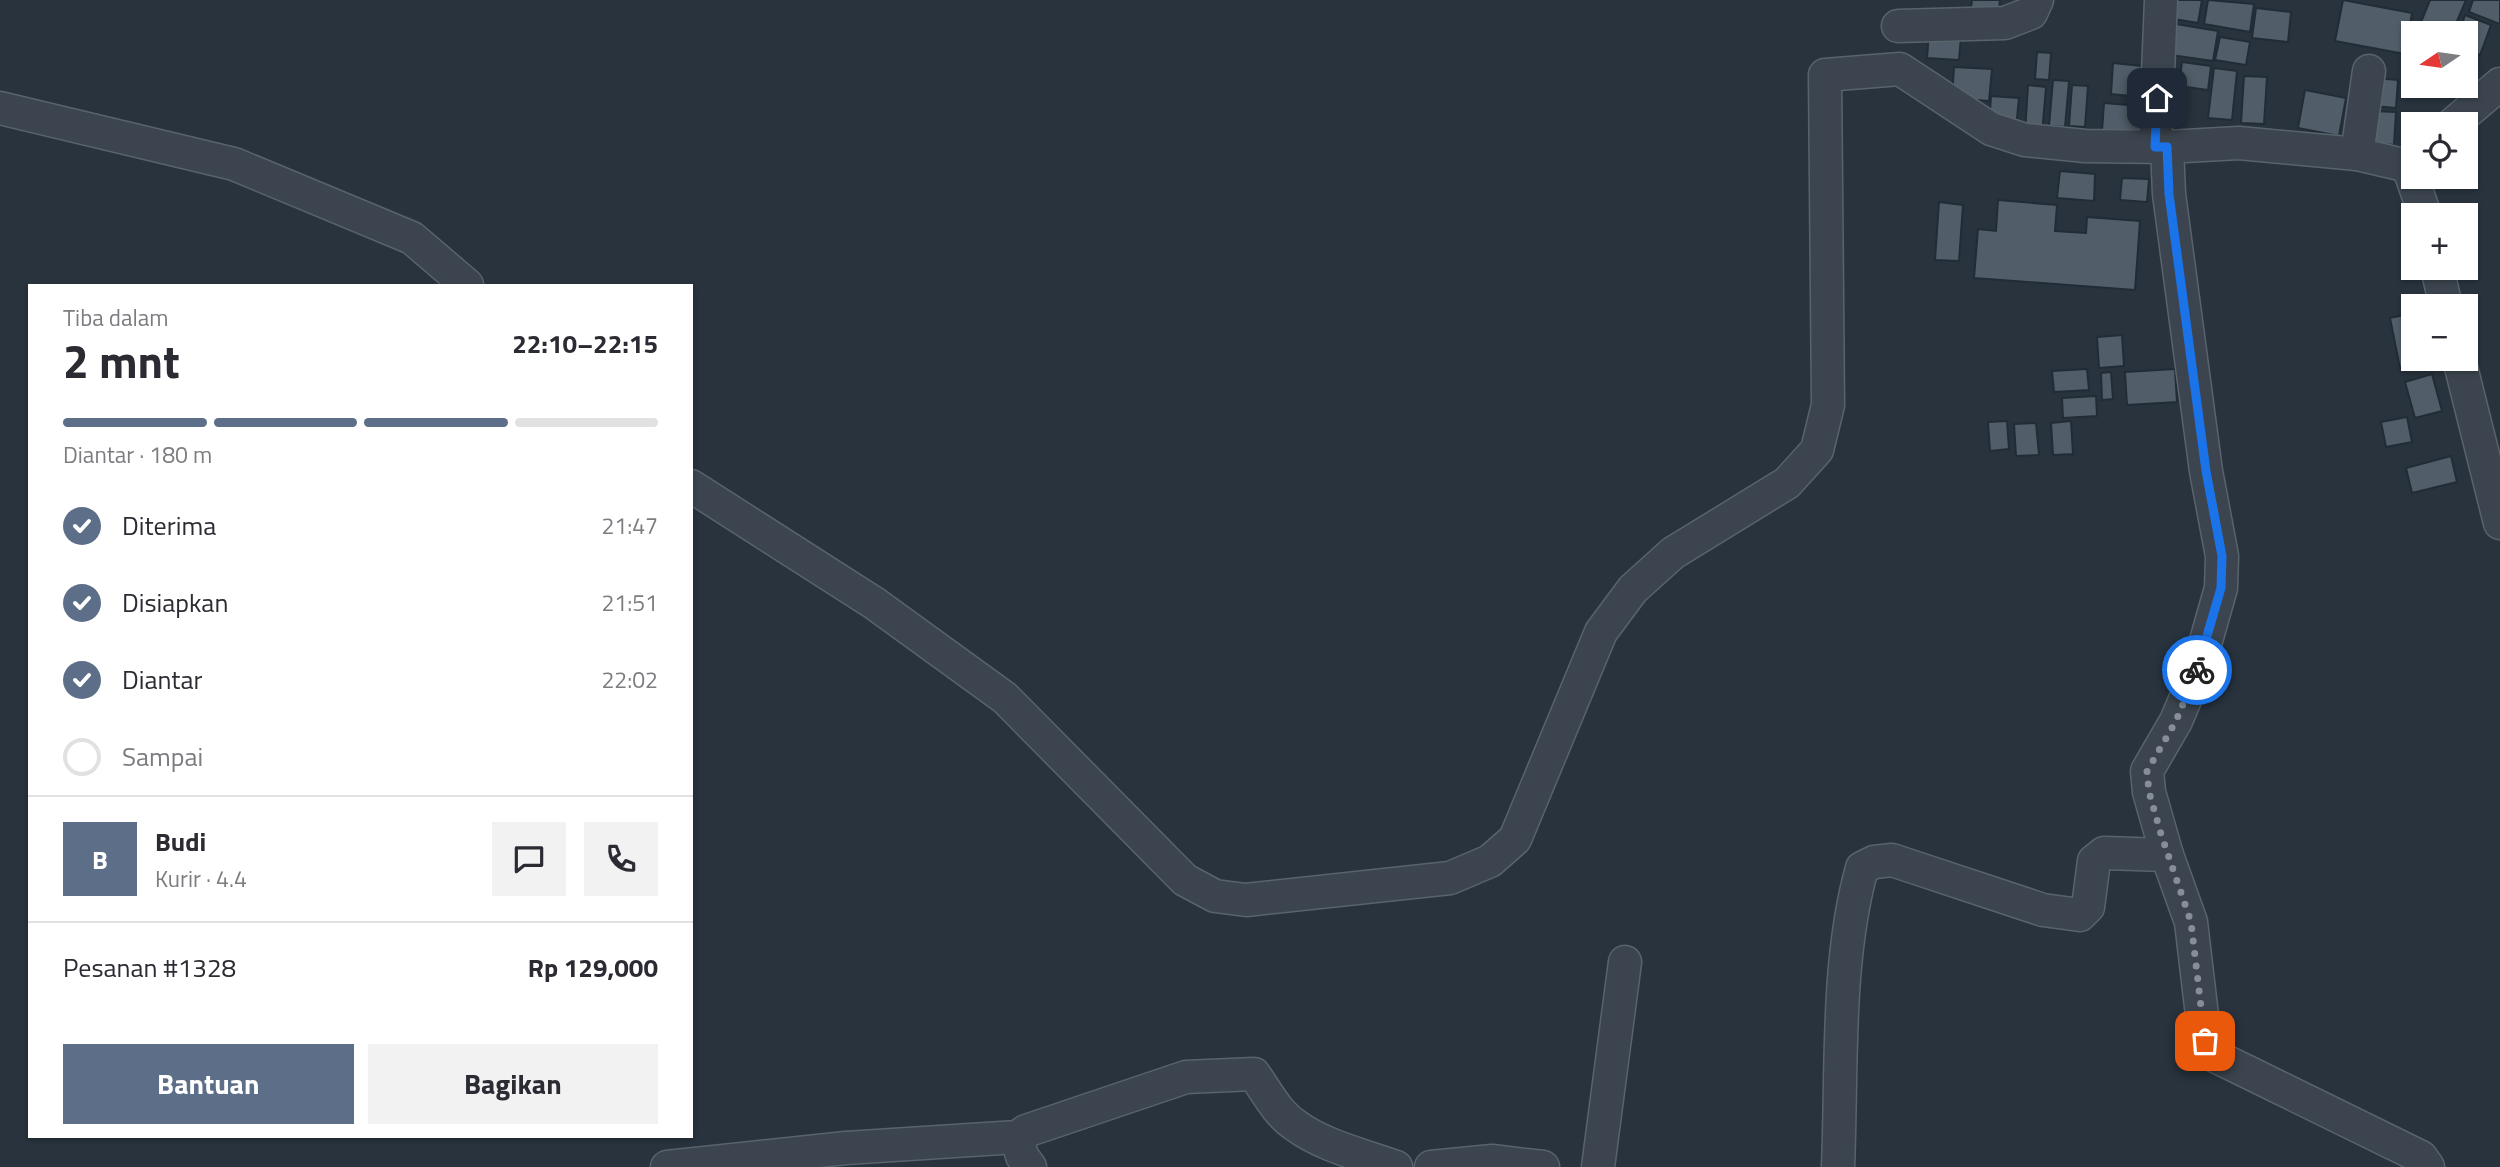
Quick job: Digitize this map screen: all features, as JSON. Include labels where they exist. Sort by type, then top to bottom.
[{"type":"street","points":[[1900,69],[1896,13],[2005,23],[2031,13],[2037,0]]},
{"type":"street","points":[[2161,0],[2161,147],[2206,471],[2222,556],[2221,588],[2198,669],[2176,721],[2147,771],[2149,792],[2167,855],[2191,922],[2205,1041],[2215,1056],[2421,1157],[2428,1167]]},
{"type":"street","points":[[693,487],[874,603],[1004,698],[1185,880],[1215,896],[1246,900],[1450,878],[1490,861],[1516,839],[1601,632],[1633,589],[1673,553],[1787,483],[1816,450],[1828,405],[1825,75],[1900,69],[1991,129],[2025,139],[2085,146],[2161,147],[2239,143],[2357,154],[2401,161]]},
{"type":"street","points":[[2357,154],[2369,71]]},
{"type":"street","points":[[2467,112],[2500,84]]},
{"type":"street","points":[[0,108],[234,164],[412,238],[466,284]]},
{"type":"street","points":[[2462,371],[2500,523]]},
{"type":"street","points":[[1838,1167],[1845,990],[1853,901],[1862,868],[1874,862],[1892,860],[2043,910],[2080,915],[2088,907],[2094,861],[2104,853],[2167,855]]},
{"type":"street","points":[[1598,1167],[1625,962]]},
{"type":"street","points":[[667,1167],[845,1148],[1017,1137],[1026,1131],[1132,1093],[1186,1077],[1254,1074],[1294,1125],[1329,1143],[1396,1167]]},
{"type":"street","points":[[1017,1137],[1022,1156],[1030,1167]]},
{"type":"street","points":[[1431,1167],[1492,1161],[1543,1167]]},
{"type":"building","points":[[1972,0],[2000,0],[1998,18],[1970,16]]},
{"type":"building","points":[[2165,0],[2202,0],[2198,23],[2162,17]]},
{"type":"building","points":[[2208,0],[2254,4],[2250,32],[2204,24]]},
{"type":"building","points":[[2343,0],[2412,13],[2411,21],[2401,21],[2401,53],[2335,41]]},
{"type":"building","points":[[2430,0],[2466,0],[2457,21],[2421,21]]},
{"type":"building","points":[[2473,0],[2500,0],[2500,24],[2469,12]]},
{"type":"building","points":[[2256,8],[2291,12],[2288,42],[2252,38]]},
{"type":"building","points":[[2465,15],[2491,25],[2480,55],[2478,21],[2463,21]]},
{"type":"building","points":[[2176,24],[2218,31],[2213,61],[2171,55]]},
{"type":"building","points":[[1929,33],[1961,36],[1959,60],[1927,58]]},
{"type":"building","points":[[2220,37],[2250,42],[2246,65],[2215,60]]},
{"type":"building","points":[[2037,52],[2051,53],[2049,80],[2035,79]]},
{"type":"building","points":[[2182,62],[2211,66],[2208,90],[2179,86]]},
{"type":"building","points":[[2113,63],[2142,66],[2140,97],[2111,94]]},
{"type":"building","points":[[1954,67],[1992,69],[1989,101],[1952,98]]},
{"type":"building","points":[[2214,68],[2237,71],[2232,120],[2208,118]]},
{"type":"building","points":[[2244,76],[2267,77],[2264,124],[2241,123]]},
{"type":"building","points":[[2375,78],[2398,80],[2396,108],[2373,106]]},
{"type":"building","points":[[2053,80],[2069,81],[2065,127],[2049,126]]},
{"type":"building","points":[[2028,85],[2046,87],[2042,134],[2025,133]]},
{"type":"building","points":[[2072,85],[2088,86],[2085,127],[2069,126]]},
{"type":"building","points":[[2305,90],[2346,98],[2339,136],[2298,128]]},
{"type":"building","points":[[1991,96],[2019,98],[2016,128],[1989,126]]},
{"type":"building","points":[[2104,103],[2141,106],[2139,134],[2102,131]]},
{"type":"building","points":[[2373,111],[2396,112],[2394,145],[2371,143]]},
{"type":"building","points":[[2060,171],[2095,174],[2094,201],[2057,198]]},
{"type":"building","points":[[2122,178],[2149,179],[2147,202],[2120,200]]},
{"type":"building","points":[[1998,200],[2057,205],[2055,231],[2086,233],[2087,217],[2140,221],[2135,290],[1974,278],[1978,229],[1996,231]]},
{"type":"building","points":[[1939,202],[1963,205],[1959,261],[1935,260]]},
{"type":"building","points":[[2401,316],[2400,368],[2390,318]]},
{"type":"building","points":[[2122,335],[2124,366],[2099,368],[2097,337]]},
{"type":"building","points":[[2087,369],[2089,390],[2054,392],[2052,371]]},
{"type":"building","points":[[2175,369],[2177,402],[2127,405],[2125,372]]},
{"type":"building","points":[[2111,372],[2113,399],[2102,400],[2101,373]]},
{"type":"building","points":[[2432,374],[2442,411],[2415,418],[2405,382]]},
{"type":"building","points":[[2096,396],[2097,416],[2063,418],[2062,398]]},
{"type":"building","points":[[2407,417],[2412,442],[2386,447],[2381,422]]},
{"type":"building","points":[[2007,421],[2009,449],[1990,451],[1988,422]]},
{"type":"building","points":[[2071,421],[2073,454],[2053,455],[2051,423]]},
{"type":"building","points":[[2036,423],[2039,455],[2016,456],[2014,424]]},
{"type":"building","points":[[2451,456],[2457,482],[2412,493],[2406,468]]},
{"type":"way so far","points":[[2197,670],[2176,721],[2147,771],[2149,792],[2167,855],[2191,922],[2205,1041]]},
{"type":"route","points":[[2157,98],[2155,147],[2167,147],[2169,194],[2206,471],[2222,556],[2221,588],[2197,670]]}]
